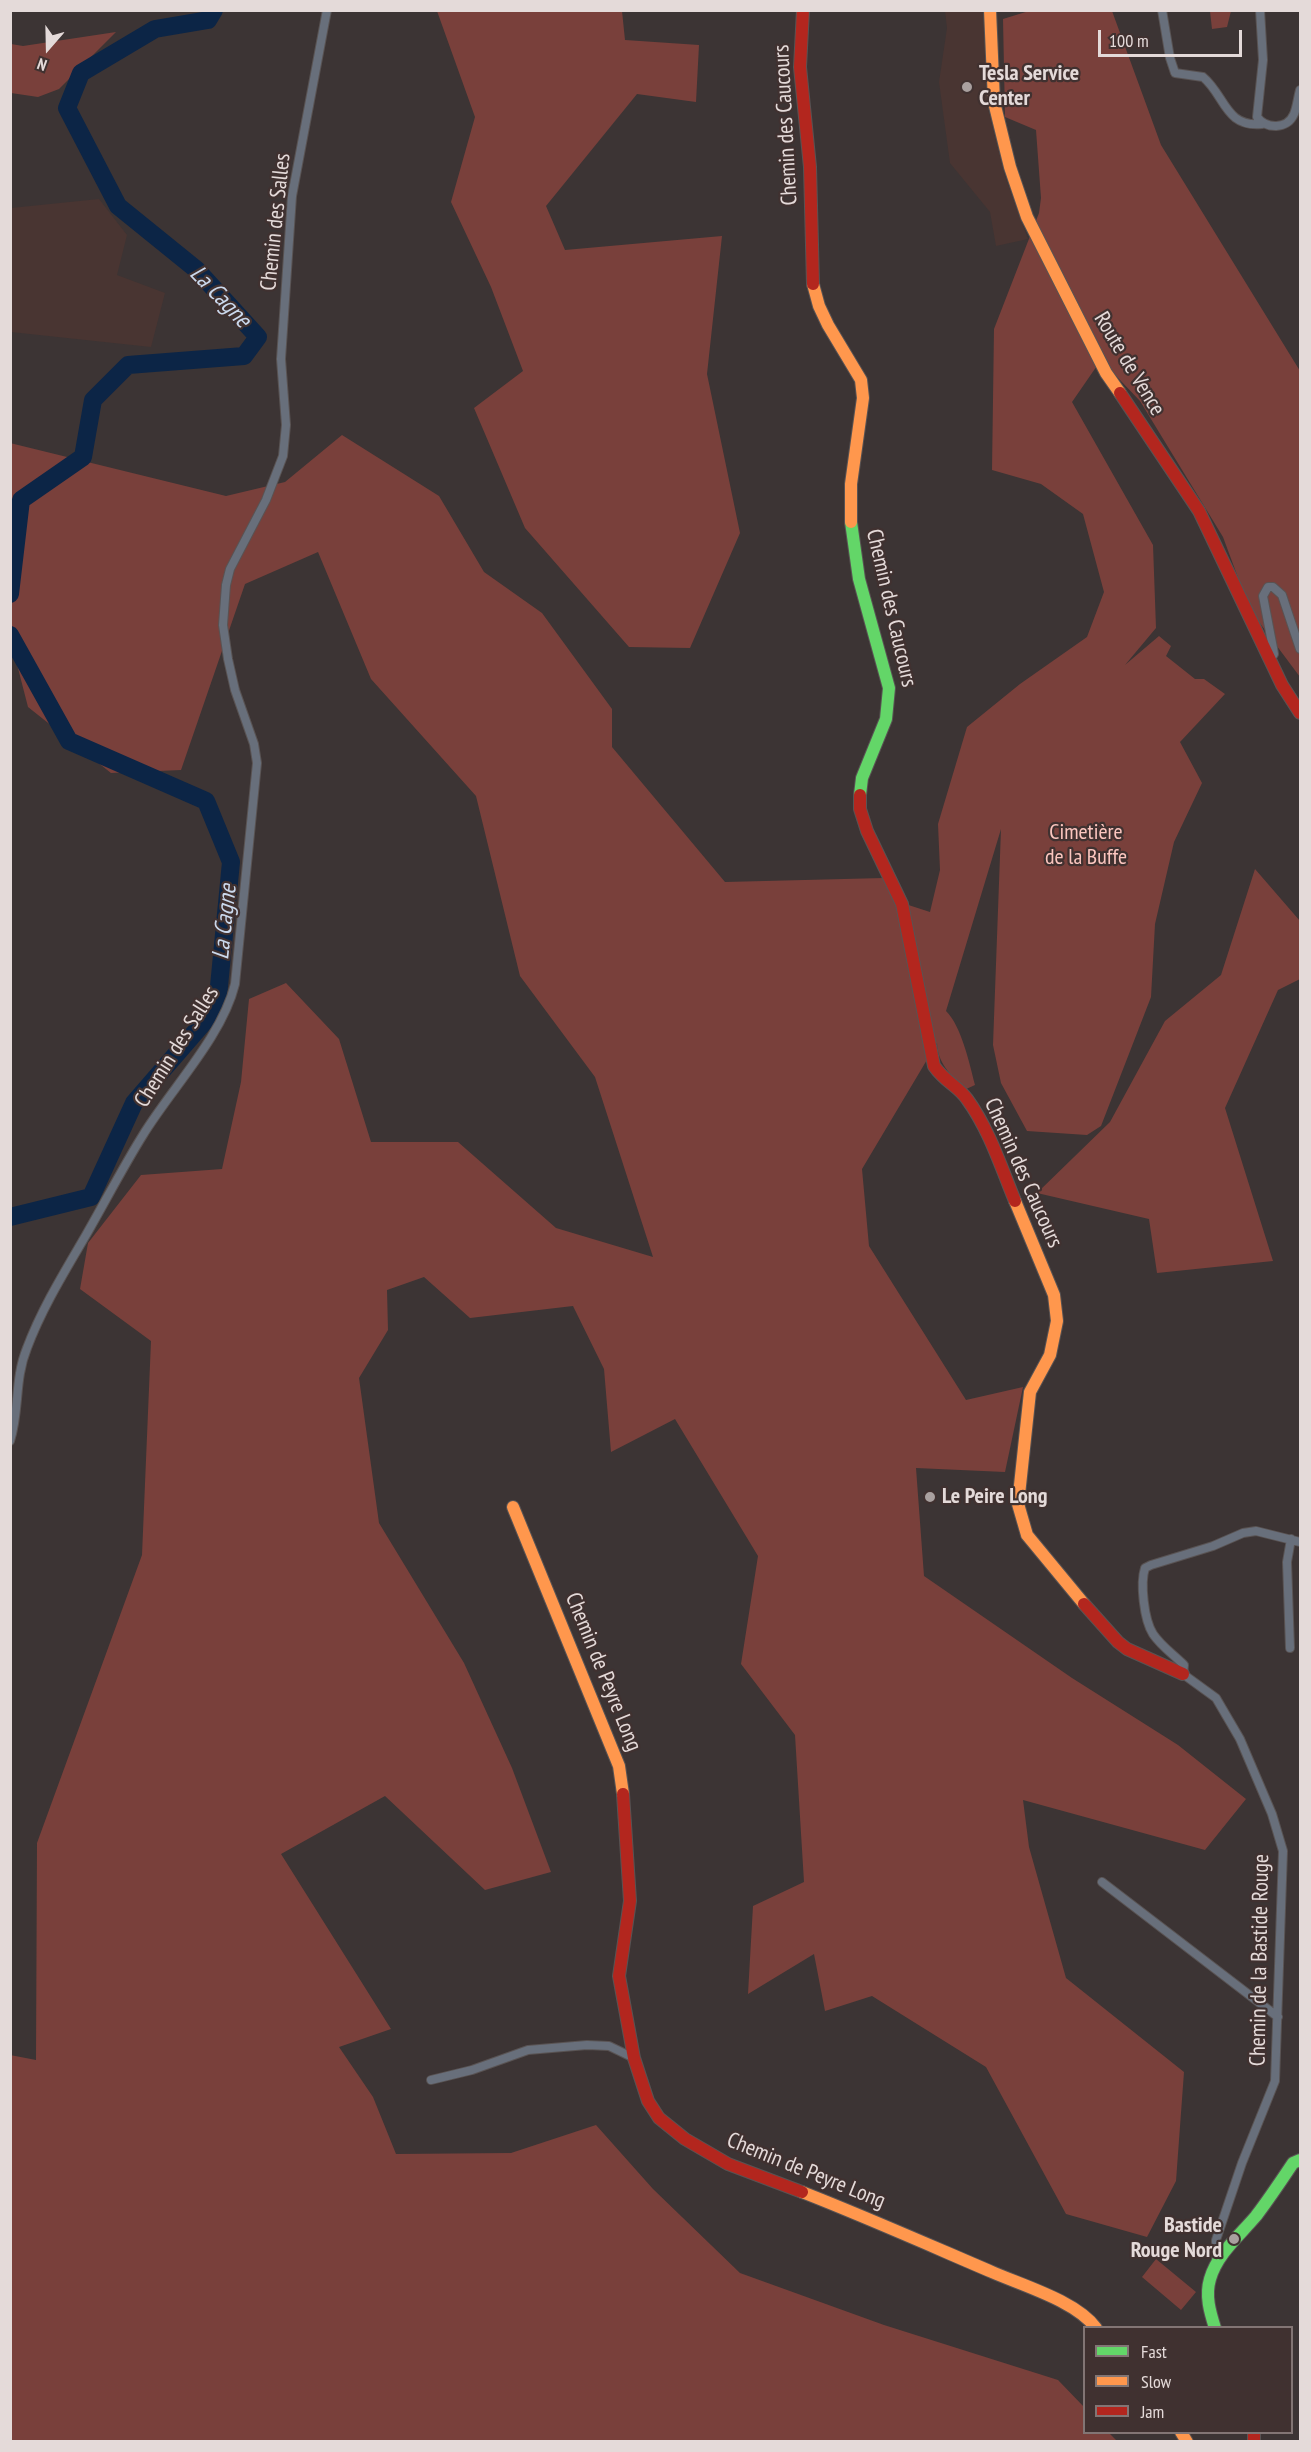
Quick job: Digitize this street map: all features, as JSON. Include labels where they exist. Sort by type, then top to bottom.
[{"type":"street","name":"Chemin des Salles","points":[[10,1441],[15,1426],[18,1377],[27,1347],[55,1290],[143,1134],[181,1083],[230,1003],[235,984],[257,763],[254,744],[235,690],[228,659],[224,625],[226,585],[230,569],[266,500],[283,456],[286,425],[281,359],[292,196],[327,10]]},
{"type":"street","name":"Chemin des Caucours","points":[[803,10],[800,67],[810,167],[813,285],[828,325],[863,387],[850,486],[851,531],[861,587],[891,702],[863,771],[859,789],[860,810],[868,833],[898,894],[934,1066],[942,1078],[965,1095],[979,1115],[1054,1295],[1057,1321],[1050,1355],[1030,1392],[1018,1504],[1027,1536],[1118,1642],[1127,1649],[1183,1674]]},
{"type":"street","name":"Route de Vence","points":[[990,10],[994,102],[1010,167],[1027,217],[1106,374],[1199,511],[1270,660],[1300,713]]},
{"type":"street","points":[[1162,10],[1170,58],[1175,73],[1203,77],[1235,118],[1252,125],[1262,124],[1272,127],[1285,124],[1293,116],[1300,90]]},
{"type":"street","points":[[1260,10],[1263,60],[1257,117],[1262,124]]},
{"type":"street","points":[[1270,660],[1274,654],[1263,596],[1268,588],[1273,587],[1282,595],[1300,649]]},
{"type":"street","name":"Chemin de Peyre Long","points":[[513,1507],[619,1766],[624,1805],[630,1901],[619,1976],[634,2058],[648,2101],[659,2118],[685,2139],[728,2164],[861,2215],[1054,2299],[1087,2316],[1094,2326]]},
{"type":"street","name":"Chemin de la Bastide Rouge","points":[[1216,2262],[1216,2240],[1242,2163],[1275,2080],[1283,1851],[1272,1814],[1240,1739],[1216,1698],[1183,1674],[1184,1665],[1151,1630],[1144,1603],[1143,1575],[1145,1568],[1214,1546],[1243,1533],[1256,1531],[1300,1542]]},
{"type":"street","points":[[1290,1648],[1287,1562],[1291,1539]]},
{"type":"street","points":[[1102,1882],[1278,2017]]},
{"type":"street","points":[[431,2080],[472,2070],[528,2050],[587,2045],[609,2046],[634,2058]]},
{"type":"street","points":[[1214,2326],[1207,2298],[1213,2267],[1254,2217],[1293,2163],[1300,2160]]},
{"type":"shaded area","points":[[945,11],[983,11],[987,105],[1005,176],[1028,239],[996,246],[990,212],[950,163],[939,82],[947,28]]},
{"type":"shaded area","points":[[99,199],[127,235],[117,275],[165,293],[151,347],[11,332],[11,208]]},
{"type":"green space","points":[[437,11],[622,11],[625,40],[699,45],[696,102],[637,94],[546,206],[565,250],[722,236],[707,374],[740,533],[690,648],[629,647],[525,528],[474,408],[523,371],[491,287],[451,202],[475,117]]},
{"type":"green space","name":"Cimetière de la Buffe","points":[[1029,11],[1112,11],[1161,145],[1300,371],[1300,677],[1250,610],[1223,537],[1140,401],[1101,360],[1072,402],[1153,545],[1156,628],[1125,665],[1159,636],[1171,646],[1166,656],[1195,679],[1204,679],[1225,694],[1180,742],[1202,783],[1174,842],[1155,924],[1151,997],[1101,1126],[1087,1135],[1027,1131],[1001,1083],[993,1045],[1001,829],[946,1011],[960,1035],[975,1085],[964,1090],[942,1062],[937,1043],[862,1169],[869,1246],[966,1400],[1023,1387],[1005,1472],[916,1468],[924,1576],[1072,1678],[1178,1745],[1246,1799],[1205,1850],[1023,1800],[1029,1847],[1066,1978],[1184,2072],[1176,2181],[1147,2237],[1066,2214],[986,2067],[872,1996],[825,2011],[814,1954],[748,1994],[753,1906],[804,1882],[795,1735],[741,1664],[758,1556],[675,1419],[611,1452],[604,1369],[573,1306],[470,1318],[424,1277],[387,1290],[388,1330],[359,1378],[379,1523],[464,1663],[512,1768],[551,1872],[485,1890],[385,1796],[281,1854],[391,2029],[339,2047],[373,2097],[396,2154],[511,2153],[596,2125],[653,2189],[740,2273],[884,2325],[1058,2380],[1083,2406],[1083,2434],[1110,2434],[1117,2441],[11,2441],[10,2055],[36,2060],[37,1843],[142,1555],[151,1341],[80,1289],[88,1243],[141,1175],[222,1169],[241,1082],[249,999],[286,983],[339,1039],[371,1142],[458,1142],[556,1228],[653,1257],[595,1077],[520,976],[476,796],[371,679],[318,552],[245,584],[181,770],[111,773],[28,707],[11,641],[10,443],[226,496],[285,482],[342,435],[439,496],[484,572],[542,613],[612,709],[612,747],[725,882],[884,878],[893,900],[930,912],[940,870],[938,824],[967,727],[1020,684],[1087,637],[1104,592],[1083,514],[1041,484],[992,470],[994,329],[1039,213],[1041,198],[1036,130],[1005,117],[1003,19]]},
{"type":"green space","points":[[1210,11],[1231,11],[1227,27],[1212,29]]},
{"type":"green space","points":[[116,32],[59,89],[38,97],[11,93],[11,44],[23,46]]},
{"type":"green space","points":[[1255,869],[1300,921],[1300,979],[1278,990],[1225,1108],[1273,1261],[1157,1273],[1149,1219],[1037,1193],[1110,1122],[1165,1021],[1221,975]]},
{"type":"green space","points":[[1156,2259],[1196,2292],[1181,2310],[1142,2277]]},
{"type":"waterway","name":"La Cagne","points":[[10,594],[21,500],[83,457],[93,400],[128,365],[244,356],[258,337],[197,270],[118,206],[67,108],[81,73],[155,29],[208,20],[214,10]]},
{"type":"waterway","name":"La Cagne","points":[[10,635],[69,741],[206,801],[231,862],[217,1007],[134,1103],[91,1197],[10,1217]]},
{"type":"traffic: fast","points":[[851,522],[859,579],[889,688],[886,719],[862,778],[860,795]]},
{"type":"traffic: fast","points":[[1214,2326],[1208,2298],[1213,2270],[1223,2253],[1261,2210],[1293,2163],[1300,2160]]},
{"type":"traffic: slow","points":[[990,10],[994,102],[1010,167],[1027,217],[1106,373],[1120,393]]},
{"type":"traffic: slow","points":[[813,284],[819,306],[828,325],[861,380],[863,398],[851,484],[851,522]]},
{"type":"traffic: slow","points":[[1015,1201],[1054,1295],[1057,1321],[1050,1355],[1030,1392],[1018,1504],[1027,1535],[1084,1604]]},
{"type":"traffic: slow","points":[[513,1507],[619,1766],[623,1794]]},
{"type":"traffic: slow","points":[[802,2192],[1049,2295],[1076,2310],[1094,2326]]},
{"type":"traffic: slow","points":[[1182,2434],[1187,2442]]},
{"type":"traffic: jam","points":[[803,10],[800,67],[810,167],[813,284]]},
{"type":"traffic: jam","points":[[1120,393],[1199,511],[1282,685],[1300,713]]},
{"type":"traffic: jam","points":[[860,795],[860,809],[867,831],[902,904],[934,1066],[963,1095],[975,1111],[994,1148],[1015,1201]]},
{"type":"traffic: jam","points":[[1084,1604],[1127,1649],[1183,1674]]},
{"type":"traffic: jam","points":[[623,1794],[630,1901],[619,1976],[634,2058],[648,2101],[659,2118],[685,2139],[728,2164],[802,2192]]},
{"type":"traffic: jam","points":[[1254,2434],[1254,2442]]},
{"type":"place","name":"Tesla Service Center","points":[[967,87]]},
{"type":"place","name":"Le Peire Long","points":[[930,1497]]},
{"type":"place","name":"Bastide Rouge Nord","points":[[1234,2239]]}]
